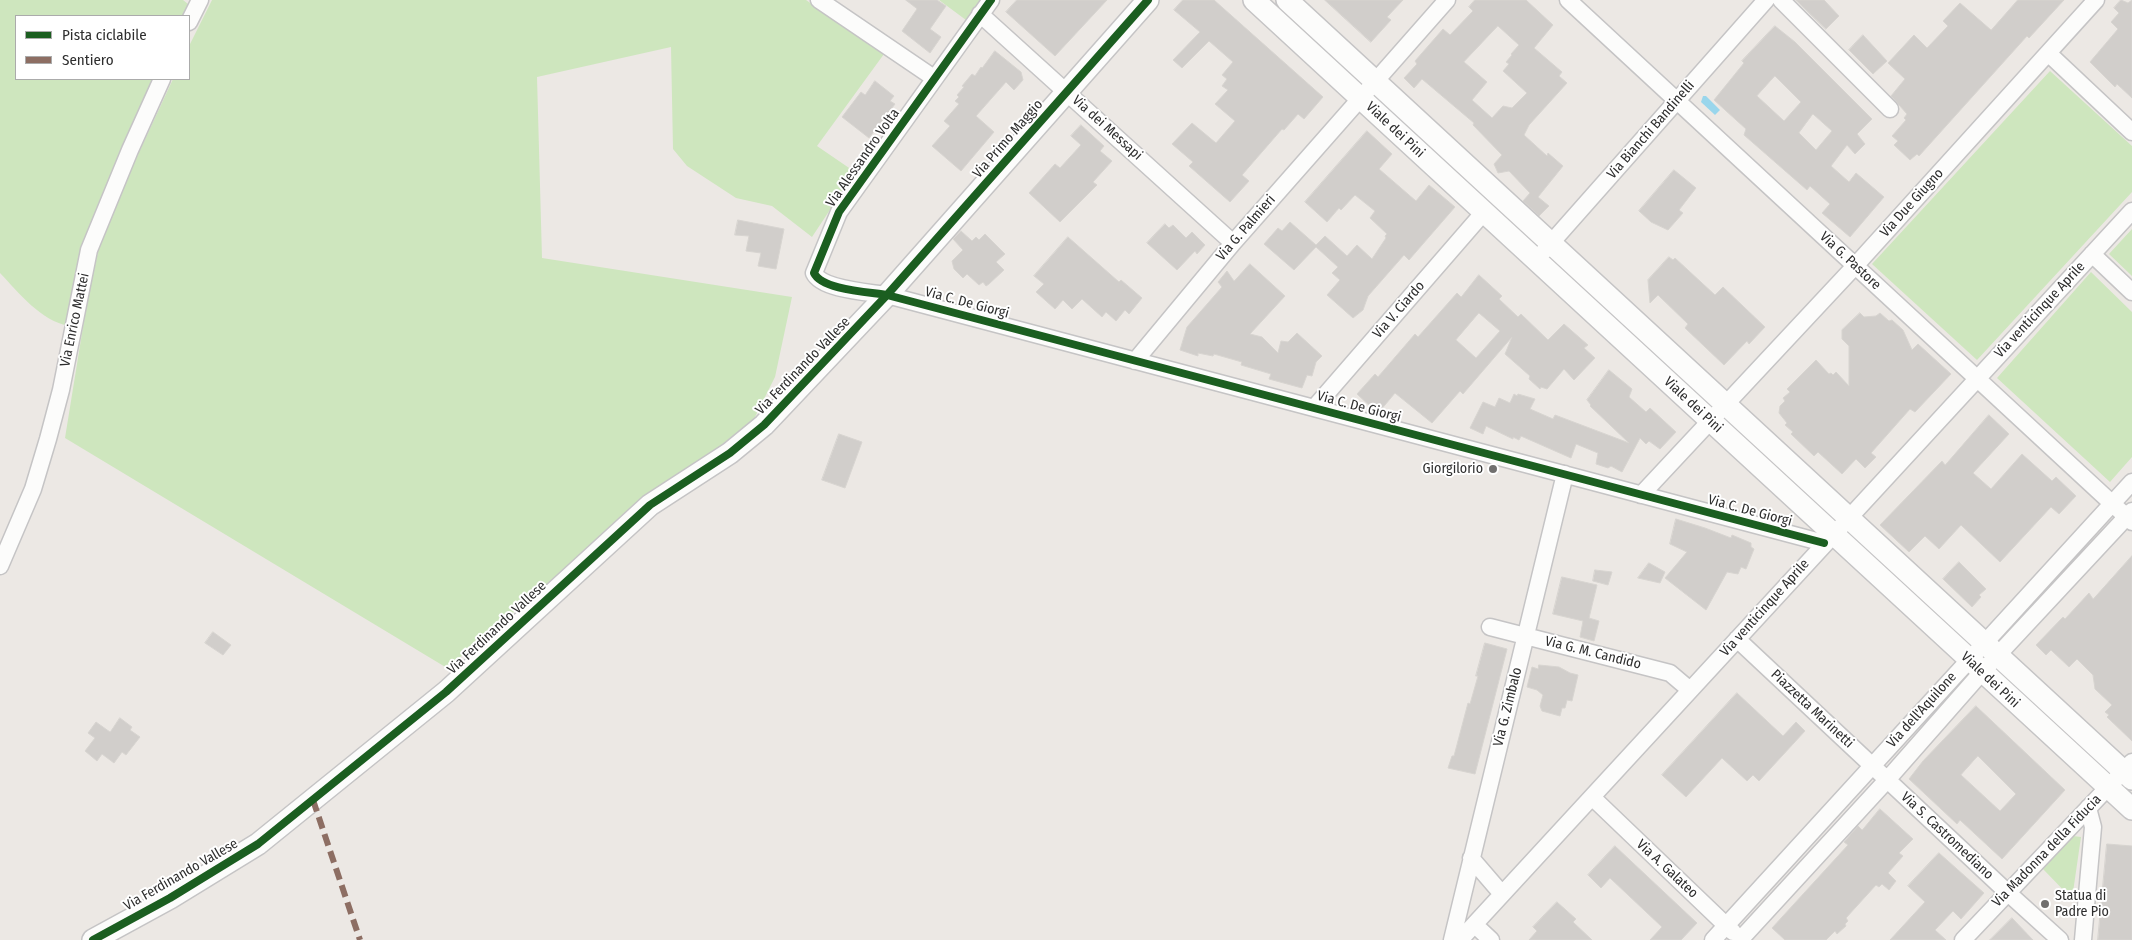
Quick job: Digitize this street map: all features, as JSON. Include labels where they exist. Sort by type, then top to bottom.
[{"type":"street","points":[[190,20],[200,0]]},
{"type":"street","points":[[819,0],[934,78]]},
{"type":"street","name":"Via Alessandro Volta","points":[[887,295],[827,285],[817,279],[814,273],[839,212],[991,0]]},
{"type":"street","name":"Via Primo Maggio","points":[[887,295],[1148,0]]},
{"type":"street","name":"Viale dei Pini","points":[[1254,0],[1712,422],[1829,538],[1975,666],[2132,809]]},
{"type":"street","name":"Viale dei Pini","points":[[1287,0],[1991,649],[2129,771]]},
{"type":"street","name":"Via G. Palmieri","points":[[1135,361],[1233,242],[1374,81],[1448,0]]},
{"type":"street","name":"Via G. Pastore","points":[[1568,0],[2112,503],[2130,517]]},
{"type":"street","name":"Via Bianchi Bandinelli","points":[[1536,260],[1766,0]]},
{"type":"street","points":[[1781,0],[1890,108]]},
{"type":"street","name":"Via Due Giugno","points":[[1641,495],[1712,422],[2096,0]]},
{"type":"street","name":"Via dei Messapi","points":[[980,14],[1233,242]]},
{"type":"street","points":[[2048,54],[2132,132]]},
{"type":"street","name":"Via Enrico Mattei","points":[[0,566],[33,489],[48,439],[61,390],[89,250],[130,150],[162,80]]},
{"type":"street","name":"Via venticinque Aprile","points":[[1460,940],[2132,211]]},
{"type":"street","name":"Via V. Ciardo","points":[[1314,408],[1484,212]]},
{"type":"street","points":[[2092,254],[2132,292]]},
{"type":"street","name":"Via C. De Giorgi","points":[[887,295],[1641,495],[1829,538]]},
{"type":"street","name":"Via Ferdinando Vallese","points":[[93,940],[170,898],[258,844],[314,800],[446,692],[650,505],[730,453],[764,425],[887,295]]},
{"type":"street","name":"Via G. Zimbalo","points":[[1452,940],[1564,474]]},
{"type":"street","name":"Via dell'Aquilone","points":[[1991,649],[2112,503],[2132,482]]},
{"type":"street","name":"Via dell'Aquilone","points":[[1713,940],[1872,765],[2130,517]]},
{"type":"street","name":"Via G. M. Candido","points":[[1490,627],[1670,673],[1690,690]]},
{"type":"street","name":"Piazzetta Marinetti","points":[[1737,639],[1887,780]]},
{"type":"street","name":"Via dell'Aquilone","points":[[1741,940],[1887,780],[1975,666]]},
{"type":"street","name":"Via Madonna della Fiducia","points":[[1963,940],[2088,808],[2129,771]]},
{"type":"street","name":"Via S. Castromediano","points":[[1887,780],[2060,940]]},
{"type":"street","name":"Via A. Galateo","points":[[1592,797],[1741,940]]},
{"type":"street","points":[[2083,940],[2093,827],[2088,808]]},
{"type":"street","points":[[1471,858],[1502,894]]},
{"type":"street","points":[[1475,925],[1491,940]]},
{"type":"green space","points":[[0,0],[183,0],[188,4],[182,15],[15,15],[15,80],[152,80],[90,226],[79,260],[69,326],[59,323],[40,312],[0,273]]},
{"type":"green space","points":[[212,0],[806,0],[884,54],[817,146],[855,172],[812,237],[772,206],[736,198],[687,166],[673,149],[671,47],[537,77],[542,258],[792,297],[775,377],[754,419],[565,569],[447,668],[65,438],[88,296],[103,230],[173,80],[190,80],[190,44]]},
{"type":"green space","points":[[939,0],[982,0],[966,20]]},
{"type":"green space","points":[[2050,71],[2132,146],[2132,192],[1977,360],[1872,264]]},
{"type":"green space","points":[[2132,229],[2132,276],[2109,254]]},
{"type":"green space","points":[[2091,272],[2132,312],[2132,457],[2110,482],[1997,378]]},
{"type":"green space","points":[[2073,836],[2081,837],[2072,899],[2043,869]]},
{"type":"water","points":[[1703,96],[1706,96],[1720,110],[1715,115],[1701,102]]},
{"type":"building","points":[[906,0],[937,0],[946,6],[930,29],[941,37],[930,53],[902,31],[917,9]]},
{"type":"building","points":[[1017,0],[1107,0],[1055,56],[1006,12]]},
{"type":"building","points":[[1183,0],[1214,0],[1323,97],[1304,119],[1298,114],[1284,130],[1282,129],[1242,175],[1249,181],[1230,202],[1189,166],[1193,162],[1172,144],[1192,123],[1216,143],[1235,121],[1215,104],[1228,90],[1222,86],[1227,79],[1222,75],[1233,62],[1209,41],[1182,68],[1173,60],[1200,32],[1174,10]]},
{"type":"building","points":[[1325,0],[1403,0],[1387,17],[1391,20],[1371,42]]},
{"type":"building","points":[[1475,0],[1526,0],[1553,25],[1534,48],[1562,72],[1559,76],[1567,83],[1529,125],[1524,135],[1547,156],[1548,153],[1563,166],[1538,197],[1549,206],[1539,216],[1523,201],[1530,193],[1509,171],[1498,173],[1494,164],[1502,155],[1473,125],[1474,123],[1422,79],[1414,88],[1404,78],[1417,64],[1415,61],[1443,29],[1450,35],[1473,11],[1469,7]],"holes":[[[1498,26],[1519,45],[1506,62],[1509,64],[1503,71],[1527,93],[1512,108],[1503,106],[1492,118],[1472,100],[1487,82],[1464,62]]]},
{"type":"building","points":[[1796,0],[1824,0],[1839,16],[1826,29]]},
{"type":"building","points":[[2018,0],[2064,0],[2029,38],[2027,36],[1919,156],[1917,154],[1910,160],[1894,145],[1898,141],[1892,136],[1906,120],[1904,118],[1907,114],[1891,96],[1905,79],[1888,63],[1914,35],[1927,48],[1948,26],[1943,21],[1960,3],[1991,30]]},
{"type":"building","points":[[2121,0],[2128,3],[2132,0],[2132,98],[2117,84],[2115,87],[2090,62],[2118,29],[2111,22],[2119,13],[2114,8]]},
{"type":"building","points":[[1775,26],[1795,42],[1872,119],[1857,134],[1865,144],[1855,154],[1847,145],[1831,166],[1849,182],[1856,173],[1884,197],[1850,237],[1822,213],[1830,204],[1810,186],[1807,190],[1744,135],[1746,129],[1714,100],[1744,63],[1742,61]],"holes":[[[1775,76],[1801,102],[1784,121],[1757,96]],[[1813,114],[1832,131],[1816,150],[1799,133]]]},
{"type":"building","points":[[1863,35],[1887,61],[1873,74],[1849,50]]},
{"type":"building","points":[[995,51],[1021,72],[1023,80],[1014,90],[1006,82],[976,116],[994,132],[961,171],[932,146],[950,126],[944,121],[959,104],[955,101],[959,97],[957,95],[964,87],[962,86],[972,74],[975,76]]},
{"type":"building","points":[[875,81],[894,96],[890,101],[895,104],[869,138],[842,117],[861,92],[865,95]]},
{"type":"building","points":[[1081,125],[1104,146],[1100,151],[1112,161],[1093,182],[1097,185],[1060,222],[1029,193],[1055,164],[1060,168],[1081,145],[1071,136]]},
{"type":"building","points":[[1367,131],[1392,154],[1379,169],[1416,201],[1429,185],[1455,207],[1409,260],[1404,255],[1368,296],[1363,310],[1353,318],[1327,295],[1340,280],[1332,273],[1338,267],[1316,247],[1294,270],[1264,244],[1278,228],[1282,231],[1290,222],[1316,245],[1325,236],[1347,256],[1357,245],[1372,259],[1387,234],[1370,218],[1375,211],[1355,195],[1341,210],[1339,208],[1327,222],[1305,202]]},
{"type":"building","points":[[1674,170],[1696,188],[1679,210],[1683,213],[1668,230],[1651,222],[1639,211]]},
{"type":"building","points":[[738,220],[784,229],[776,269],[758,266],[761,253],[746,251],[749,236],[735,235]]},
{"type":"building","points":[[1165,224],[1169,228],[1173,225],[1186,238],[1192,232],[1205,245],[1197,254],[1195,251],[1177,270],[1147,243]]},
{"type":"building","points":[[961,231],[972,241],[976,237],[979,240],[985,234],[1005,254],[996,262],[1004,270],[986,286],[983,282],[979,285],[967,274],[963,278],[954,269],[952,261],[963,250],[953,239]]},
{"type":"building","points":[[1068,237],[1119,282],[1121,280],[1142,298],[1129,314],[1125,310],[1116,321],[1106,312],[1102,317],[1082,299],[1072,309],[1063,300],[1055,309],[1036,292],[1044,284],[1034,276]]},
{"type":"building","points":[[1669,257],[1673,260],[1675,258],[1715,295],[1723,287],[1765,327],[1749,344],[1747,341],[1724,365],[1685,328],[1688,324],[1658,295],[1650,303],[1648,280]]},
{"type":"building","points":[[1250,264],[1285,296],[1250,334],[1262,337],[1278,353],[1281,341],[1288,342],[1297,333],[1322,356],[1316,362],[1312,376],[1307,375],[1302,388],[1269,379],[1271,374],[1241,365],[1242,362],[1214,354],[1213,356],[1198,353],[1198,356],[1180,350],[1187,327],[1222,287],[1218,282],[1227,271],[1234,281]]},
{"type":"building","points":[[1479,275],[1502,296],[1499,299],[1518,317],[1521,314],[1548,340],[1564,324],[1588,345],[1584,348],[1595,358],[1574,380],[1564,369],[1547,389],[1541,387],[1540,389],[1529,379],[1530,376],[1505,354],[1512,337],[1463,394],[1460,391],[1432,423],[1395,393],[1380,411],[1375,405],[1372,408],[1357,394],[1375,374],[1378,377],[1415,334],[1418,337],[1457,293],[1461,297]],"holes":[[[1479,313],[1500,331],[1476,358],[1456,340]]]},
{"type":"building","points":[[1860,313],[1864,317],[1876,316],[1880,313],[1889,321],[1892,320],[1903,330],[1912,350],[1918,344],[1951,374],[1915,412],[1910,409],[1871,453],[1876,457],[1865,468],[1856,459],[1842,474],[1818,452],[1814,456],[1791,434],[1793,432],[1785,425],[1787,423],[1779,413],[1780,406],[1785,401],[1783,398],[1790,392],[1787,389],[1816,360],[1829,374],[1833,375],[1836,372],[1849,386],[1849,346],[1842,339],[1842,330]]},
{"type":"building","points":[[1609,370],[1632,389],[1629,397],[1646,412],[1650,408],[1676,432],[1660,449],[1649,441],[1646,444],[1640,438],[1622,472],[1611,466],[1608,468],[1596,464],[1598,453],[1576,444],[1571,458],[1521,436],[1519,440],[1513,437],[1513,439],[1486,426],[1483,434],[1470,428],[1483,402],[1495,407],[1499,398],[1510,403],[1514,394],[1517,396],[1518,394],[1535,399],[1530,409],[1553,419],[1555,415],[1629,443],[1590,406],[1587,400]]},
{"type":"building","points":[[1989,415],[2009,434],[1973,473],[1991,489],[2022,454],[2052,481],[2056,477],[2076,496],[2059,514],[2051,507],[2000,562],[1961,525],[1939,549],[1925,536],[1909,552],[1880,525],[1942,461],[1945,465]]},
{"type":"building","points":[[839,434],[862,442],[845,488],[822,480]]},
{"type":"building","points":[[1676,519],[1731,538],[1732,535],[1751,543],[1751,547],[1754,549],[1746,569],[1741,567],[1738,574],[1727,572],[1706,610],[1665,578],[1687,552],[1670,544]]},
{"type":"building","points":[[2132,556],[2132,741],[2107,717],[2109,715],[2105,712],[2112,705],[2095,689],[2093,675],[2077,659],[2069,667],[2051,650],[2046,655],[2036,645],[2063,617],[2065,619],[2089,593],[2093,599]]},
{"type":"building","points":[[1959,562],[1986,589],[1979,595],[1981,597],[1972,607],[1943,579]]},
{"type":"building","points":[[1649,563],[1665,572],[1660,583],[1638,578]]},
{"type":"building","points":[[1595,570],[1612,572],[1608,585],[1593,581]]},
{"type":"building","points":[[1562,577],[1597,585],[1589,618],[1599,621],[1594,641],[1580,637],[1583,621],[1553,614]]},
{"type":"building","points":[[213,632],[231,645],[223,655],[205,643]]},
{"type":"building","points":[[1485,643],[1507,649],[1475,774],[1448,768],[1452,756],[1454,756],[1468,703],[1470,704]]},
{"type":"building","points":[[1539,665],[1559,667],[1578,675],[1572,701],[1567,700],[1560,716],[1542,711],[1540,706],[1543,695],[1537,690],[1527,687],[1532,667],[1538,669]]},
{"type":"building","points":[[1737,693],[1783,736],[1796,722],[1805,731],[1759,781],[1753,775],[1747,781],[1722,758],[1686,797],[1662,775]]},
{"type":"building","points":[[1976,706],[2065,790],[2002,859],[1960,820],[1957,824],[1909,779],[1923,761]],"holes":[[[1978,756],[2016,794],[2000,811],[1961,775]]]},
{"type":"building","points":[[120,718],[132,727],[130,730],[140,737],[126,755],[122,752],[114,763],[102,754],[97,761],[85,751],[95,738],[88,733],[96,722],[110,732]]},
{"type":"building","points":[[1880,809],[1913,839],[1899,853],[1903,856],[1888,873],[1896,881],[1889,890],[1882,884],[1879,887],[1876,885],[1846,918],[1848,921],[1845,924],[1846,926],[1837,934],[1835,931],[1826,940],[1785,940],[1772,928],[1848,845],[1844,842],[1858,826],[1862,830]]},
{"type":"building","points":[[2107,844],[2132,846],[2132,940],[2098,940]]},
{"type":"building","points":[[1615,846],[1697,923],[1681,940],[1650,940],[1662,927],[1610,878],[1601,888],[1588,875]]},
{"type":"building","points":[[1939,853],[1984,893],[1961,919],[1953,911],[1935,930],[1946,940],[1890,940],[1925,902],[1908,886]]},
{"type":"building","points":[[1557,902],[1576,919],[1573,922],[1592,940],[1529,940],[1537,931],[1533,927]]},
{"type":"building","points":[[2012,918],[2033,940],[1990,940]]},
{"type":"marked path","points":[[313,800],[360,940]]},
{"type":"cycle path","points":[[991,0],[839,212],[814,273],[819,279],[836,287],[887,295],[1824,543]]},
{"type":"cycle path","points":[[93,940],[170,898],[258,844],[446,692],[650,505],[730,453],[764,425],[887,295],[1148,0]]},
{"type":"place","name":"Giorgilorio","points":[[1493,469]]},
{"type":"place","name":"Statua di Padre Pio","points":[[2045,904]]}]
